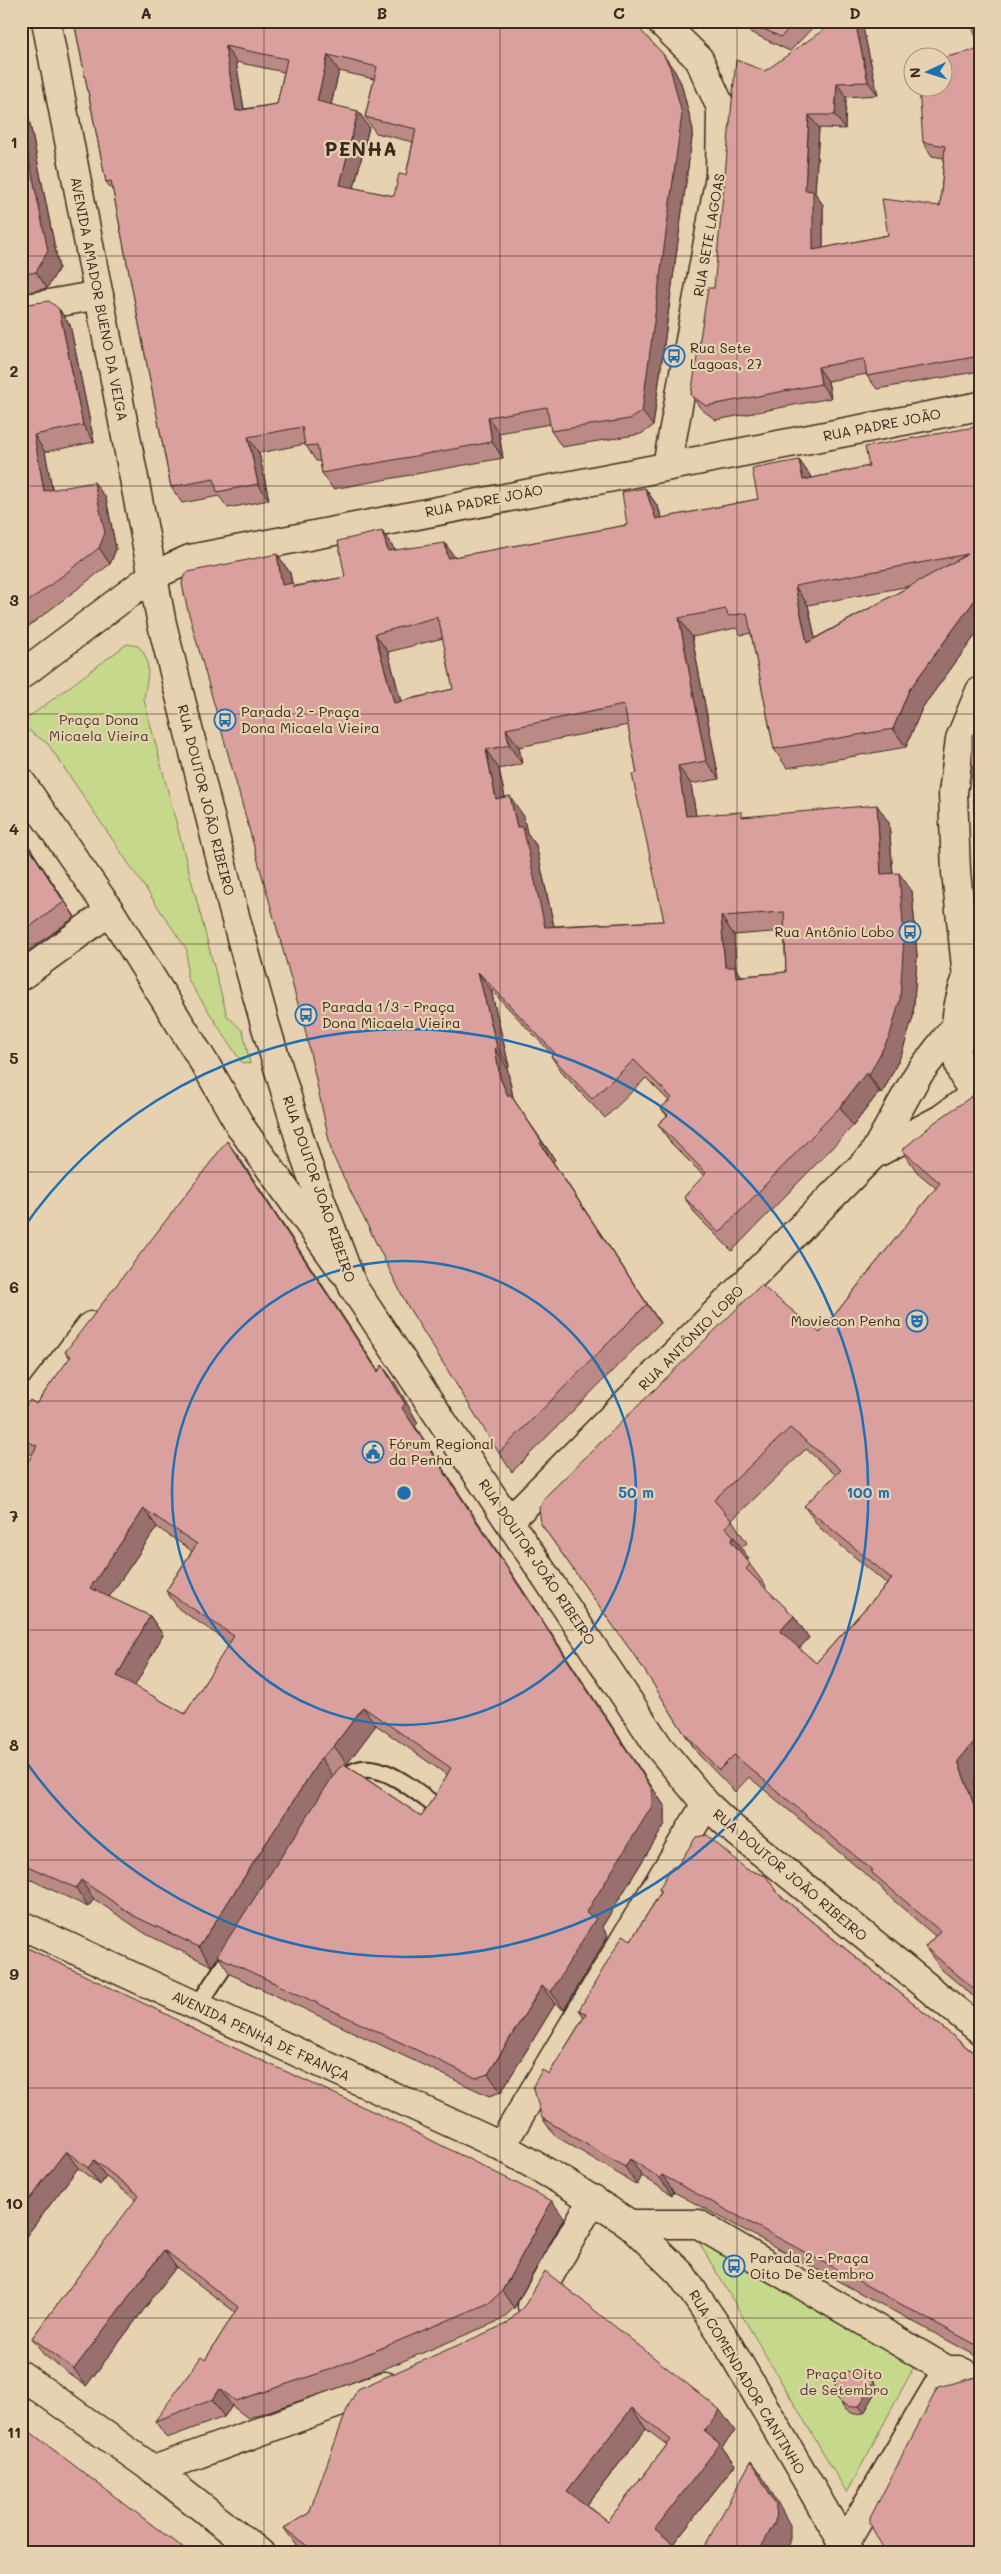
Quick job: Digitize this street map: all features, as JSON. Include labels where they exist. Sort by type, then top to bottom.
[{"type":"street","name":"AVENIDA AMADOR BUENO DA VEIGA","points":[[46,21],[152,576]]},
{"type":"street","name":"RUA SETE LAGOAS","points":[[660,21],[698,59],[720,108],[720,176],[667,466]]},
{"type":"street","points":[[21,309],[99,295]]},
{"type":"street","name":"RUA PADRE JOÃO","points":[[21,675],[152,576],[190,559],[228,550],[980,406]]},
{"type":"street","name":"RUA DOUTOR JOÃO RIBEIRO","points":[[152,576],[197,766],[264,1024],[307,1163],[353,1287],[660,1747],[706,1804],[761,1853],[980,2030]]},
{"type":"street","points":[[979,695],[960,739],[953,793],[956,872],[967,978],[976,997],[980,1039]]},
{"type":"street","points":[[21,782],[110,911],[208,1069],[242,1129],[353,1287]]},
{"type":"street","points":[[21,976],[110,911]]},
{"type":"street","points":[[967,978],[958,999],[955,1027],[957,1057],[966,1080],[978,1094]]},
{"type":"street","name":"RUA ANTÔNIO LOBO","points":[[509,1521],[874,1155],[917,1076],[955,1027]]},
{"type":"street","name":"RUA ANTÔNIO LOBO","points":[[874,1155],[942,1119],[978,1094]]},
{"type":"street","points":[[224,1152],[242,1129]]},
{"type":"street","points":[[21,1416],[105,1307]]},
{"type":"street","points":[[500,2146],[706,1804]]},
{"type":"street","name":"AVENIDA PENHA DE FRANÇA","points":[[21,1925],[500,2146]]},
{"type":"street","name":"RUA COMENDADOR CANTINHO","points":[[500,2146],[593,2200],[630,2224],[681,2274],[720,2331],[844,2550]]},
{"type":"street","points":[[515,2328],[526,2318],[593,2200]]},
{"type":"street","points":[[630,2224],[698,2224],[947,2370],[958,2370],[980,2380]]},
{"type":"street","points":[[844,2550],[947,2370]]},
{"type":"street","points":[[21,2375],[154,2470],[260,2553]]},
{"type":"street","points":[[154,2470],[366,2395],[411,2376]]},
{"type":"lane","points":[[332,1798],[342,1782],[357,1770],[368,1768],[381,1770],[440,1810]]},
{"type":"lane","points":[[197,2007],[247,1930]]},
{"type":"green space","name":"Praça Dona Micaela Vieira","points":[[127,644],[138,646],[146,658],[148,672],[144,700],[227,1016],[243,1031],[250,1064],[242,1063],[187,978],[187,950],[48,744],[24,727],[26,719]]},
{"type":"green space","name":"Praça Oito de Setembro","points":[[695,2236],[917,2361],[847,2493]]},
{"type":"building","points":[[74,21],[631,21],[663,54],[670,67],[682,114],[642,411],[630,419],[551,431],[547,407],[488,417],[492,442],[322,473],[317,445],[305,446],[302,427],[248,437],[258,484],[217,492],[214,479],[171,487],[111,181],[106,182]],"holes":[[[225,46],[287,59],[277,104],[236,111]],[[328,55],[377,67],[365,117],[416,129],[406,175],[399,174],[394,196],[340,185],[358,111],[317,101]]]},
{"type":"building","points":[[746,21],[796,21],[781,37]]},
{"type":"building","points":[[836,21],[855,21],[868,82],[837,83],[835,115],[809,115],[805,190],[813,191],[813,250],[888,235],[882,199],[940,206],[945,146],[923,142],[920,98],[954,98],[954,55],[980,49],[980,356],[867,376],[864,359],[818,367],[821,384],[706,406],[691,395],[708,288],[714,288],[736,60],[765,71]]},
{"type":"building","points":[[970,21],[980,21],[980,48]]},
{"type":"building","points":[[21,120],[48,251],[36,272],[21,275]]},
{"type":"building","points":[[49,301],[59,309],[83,425],[34,435],[44,491],[94,482],[105,533],[99,548],[21,607],[21,305]]},
{"type":"building","points":[[980,426],[980,593],[909,690],[893,729],[774,749],[747,613],[728,616],[726,609],[679,618],[706,761],[678,766],[686,816],[742,812],[742,817],[877,805],[881,874],[899,873],[904,937],[900,999],[890,1035],[869,1075],[866,1073],[840,1107],[719,1233],[684,1197],[706,1173],[658,1124],[668,1115],[661,1108],[672,1098],[634,1060],[592,1099],[551,1056],[555,1053],[478,972],[497,1047],[495,1048],[500,1078],[508,1096],[510,1094],[542,1142],[540,1143],[647,1304],[499,1453],[407,1305],[332,1154],[305,1029],[187,607],[182,584],[183,578],[188,572],[277,554],[282,585],[293,583],[293,587],[345,577],[338,541],[382,531],[388,551],[445,543],[448,558],[627,525],[622,492],[645,488],[656,519],[758,499],[752,469],[799,460],[803,480],[869,466],[865,447]],"holes":[[[968,554],[807,643],[795,586]],[[437,617],[453,689],[394,703],[375,634]],[[624,705],[637,773],[632,774],[664,921],[545,927],[523,827],[517,827],[510,796],[496,799],[486,750],[509,745],[506,729]],[[784,912],[786,972],[736,977],[735,967],[725,967],[721,916]]]},
{"type":"building","points":[[980,726],[980,891],[972,778],[972,735]]},
{"type":"building","points":[[21,835],[64,902],[21,933]]},
{"type":"building","points":[[980,1092],[980,1735],[958,1761],[980,1822],[980,1994],[925,1947],[940,1931],[870,1871],[872,1870],[734,1755],[719,1770],[684,1733],[641,1665],[541,1524],[539,1508],[546,1496],[761,1285],[820,1333],[940,1183],[902,1150],[935,1122]],"holes":[[[790,1428],[841,1470],[804,1506],[892,1579],[816,1663],[780,1631],[794,1616],[746,1569],[750,1564],[731,1541],[734,1537],[725,1527],[732,1521],[714,1500]]]},
{"type":"building","points":[[227,1141],[378,1372],[382,1365],[405,1404],[402,1408],[652,1789],[652,1806],[586,1913],[596,1918],[551,1992],[542,1986],[488,2074],[476,2078],[217,1956],[337,1770],[344,1764],[421,1816],[435,1796],[451,1768],[363,1707],[334,1746],[321,1758],[199,1947],[134,1916],[81,1880],[76,1888],[21,1863],[21,1474],[37,1446],[21,1438],[21,1412],[30,1400],[36,1404],[71,1356],[65,1352]],"holes":[[[144,1509],[197,1544],[166,1591],[234,1636],[185,1714],[117,1676],[150,1616],[90,1588]]]},
{"type":"building","points":[[707,1835],[746,1869],[766,1876],[778,1894],[980,2058],[980,2347],[662,2175],[660,2178],[630,2159],[625,2167],[542,2118],[533,2086],[542,2070],[549,2074],[586,2014],[579,2010],[623,1935],[631,1940],[662,1891],[659,1889],[672,1866],[676,1868],[696,1837]]},
{"type":"building","points":[[21,1945],[168,2015],[193,2029],[383,2116],[552,2201],[502,2291],[489,2303],[329,2370],[236,2401],[220,2389],[212,2400],[155,2421],[201,2357],[205,2360],[238,2307],[164,2250],[74,2369],[32,2338],[139,2195],[94,2160],[88,2168],[66,2151],[21,2210],[21,2166],[29,2156],[21,2151]]},
{"type":"building","points":[[545,2271],[720,2410],[704,2431],[720,2444],[655,2529],[684,2553],[316,2553],[284,2528],[309,2513],[349,2404],[358,2389],[506,2324],[525,2305]],"holes":[[[632,2408],[671,2440],[608,2521],[567,2491]]]},
{"type":"building","points":[[847,2371],[872,2378],[874,2382],[859,2406],[850,2407],[841,2403],[835,2396],[835,2386],[838,2378]]},
{"type":"building","points":[[980,2376],[980,2553],[886,2553],[870,2524],[870,2518],[938,2387]]},
{"type":"building","points":[[21,2425],[189,2553],[21,2553]]},
{"type":"building","points":[[751,2461],[776,2505],[775,2522],[758,2553],[701,2553]]},
{"type":"place","name":"Rua Sete Lagoas, 27","points":[[674,356]]},
{"type":"place","name":"Parada 2 - Praça Dona Micaela Vieira","points":[[225,720]]},
{"type":"place","name":"Rua Antônio Lobo","points":[[910,932]]},
{"type":"place","name":"Parada 1/3 - Praça Dona Micaela Vieira","points":[[306,1015]]},
{"type":"place","name":"Moviecon Penha","points":[[917,1321]]},
{"type":"place","name":"Fórum Regional da Penha","points":[[373,1452]]},
{"type":"place","name":"Parada 2 - Praça Oito De Setembro","points":[[734,2266]]},
{"type":"district","name":"PENHA","points":[[361,149]]}]
